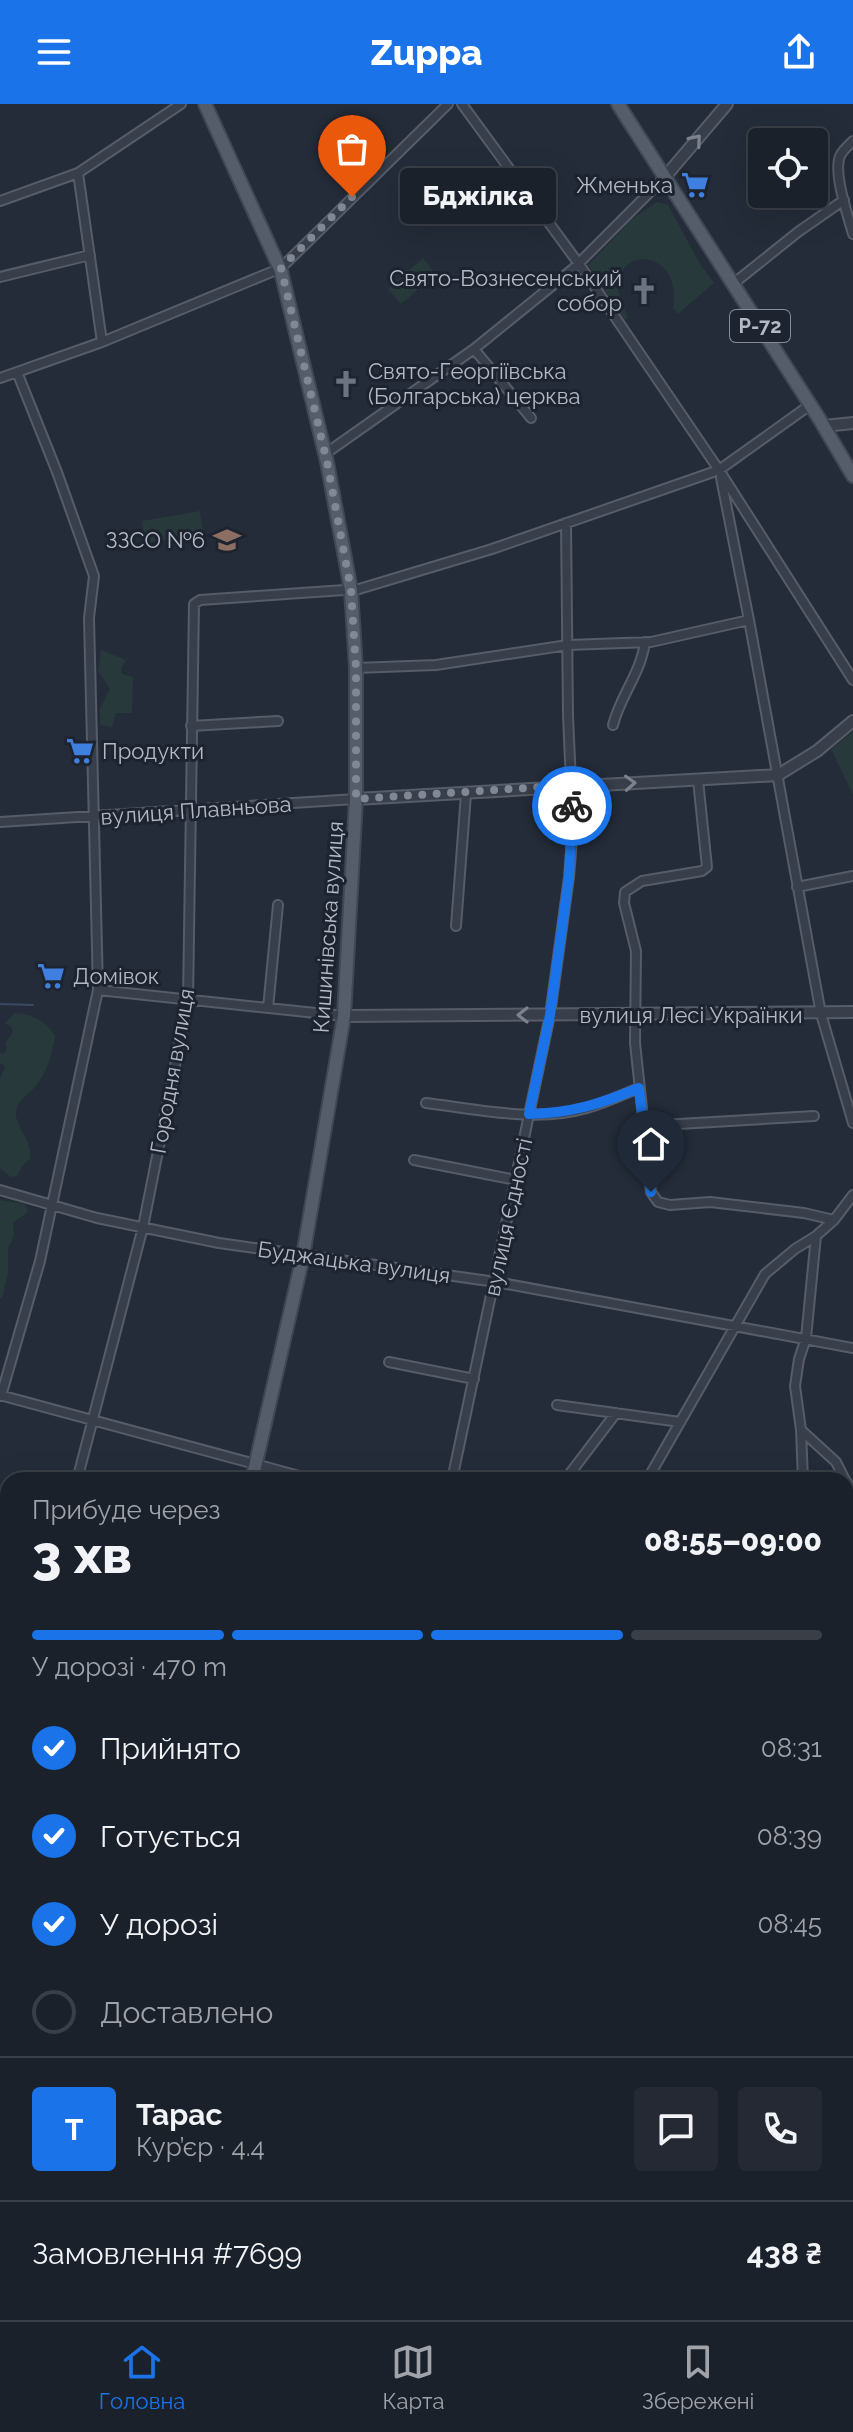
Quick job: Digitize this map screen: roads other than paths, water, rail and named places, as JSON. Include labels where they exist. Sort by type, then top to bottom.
[{"type":"main road","name":"Кишинівська вулиця","points":[[205,104],[281,268],[325,454],[351,590],[356,668],[356,799],[344,1016],[303,1256],[254,1472]]},
{"type":"main road","name":"Р-72","points":[[618,104],[853,476]]},
{"type":"street","points":[[0,201],[78,173],[181,104]]},
{"type":"street","points":[[0,378],[102,342],[281,268],[448,104]]},
{"type":"street","points":[[462,104],[579,264],[719,470],[853,680]]},
{"type":"street","points":[[325,454],[474,349],[579,264],[665,177],[727,104]]},
{"type":"street","points":[[853,141],[841,154],[839,164],[853,234]]},
{"type":"street","points":[[78,173],[102,342]]},
{"type":"street","points":[[733,284],[844,200]]},
{"type":"street","points":[[0,277],[90,255]]},
{"type":"street","points":[[474,349],[531,418]]},
{"type":"street","points":[[17,372],[91,564],[94,587],[89,618],[98,990],[28,1308],[1,1396],[285,1472]]},
{"type":"street","points":[[351,590],[479,553],[719,470],[810,405]]},
{"type":"street","points":[[824,426],[853,423]]},
{"type":"street","points":[[719,470],[821,1014],[853,1123]]},
{"type":"street","name":"вулиця Єдності","points":[[454,1472],[550,1015],[569,877],[573,827],[566,523]]},
{"type":"street","name":"Городня вулиця","points":[[79,1472],[143,1227],[188,1000],[194,604],[200,600],[351,590]]},
{"type":"street","points":[[356,668],[436,665],[568,645],[645,642],[749,620]]},
{"type":"street","points":[[613,725],[617,709],[637,670],[645,642]]},
{"type":"street","points":[[191,726],[278,721]]},
{"type":"street","name":"вулиця Плавньова","points":[[0,822],[571,785],[778,775],[817,751],[853,721]]},
{"type":"street","points":[[698,780],[707,867],[702,871],[642,881],[625,892],[624,903],[636,951],[635,1043],[651,1192],[658,1202],[670,1205],[710,1202],[804,1213],[834,1220]]},
{"type":"street","points":[[456,926],[466,794]]},
{"type":"street","points":[[797,887],[853,876]]},
{"type":"street","points":[[268,1008],[278,905]]},
{"type":"street","name":"вулиця Лесі Українки","points":[[98,990],[344,1016],[853,1012]]},
{"type":"street","points":[[426,1103],[529,1114],[556,1113],[585,1109],[639,1088]]},
{"type":"street","points":[[645,1126],[814,1116]]},
{"type":"street","points":[[414,1160],[516,1180]]},
{"type":"street","name":"Буджацька вулиця","points":[[0,1190],[143,1227],[303,1256],[496,1282],[853,1348]]},
{"type":"street","points":[[652,1472],[765,1274],[834,1220],[853,1195]]},
{"type":"street","points":[[803,1472],[795,1386],[806,1338],[816,1236]]},
{"type":"street","points":[[389,1362],[474,1379]]},
{"type":"street","points":[[557,1405],[680,1422]]},
{"type":"street","points":[[571,1472],[616,1413]]},
{"type":"street","points":[[801,1430],[836,1462],[841,1472]]},
{"type":"waterway","points":[[0,1004],[33,1005]]},
{"type":"place","name":"Жменька","points":[[695,185]]},
{"type":"place","name":"Бджілка","points":[[352,197]]},
{"type":"place","name":"Свято-Вознесенський собор","points":[[644,291]]},
{"type":"place","name":"Свято-Георгіївська (Болгарська) церква","points":[[346,384]]},
{"type":"place","name":"ЗЗСО №6","points":[[227,540]]},
{"type":"place","name":"Продукти","points":[[80,751]]},
{"type":"place","name":"Домівок","points":[[51,976]]}]
